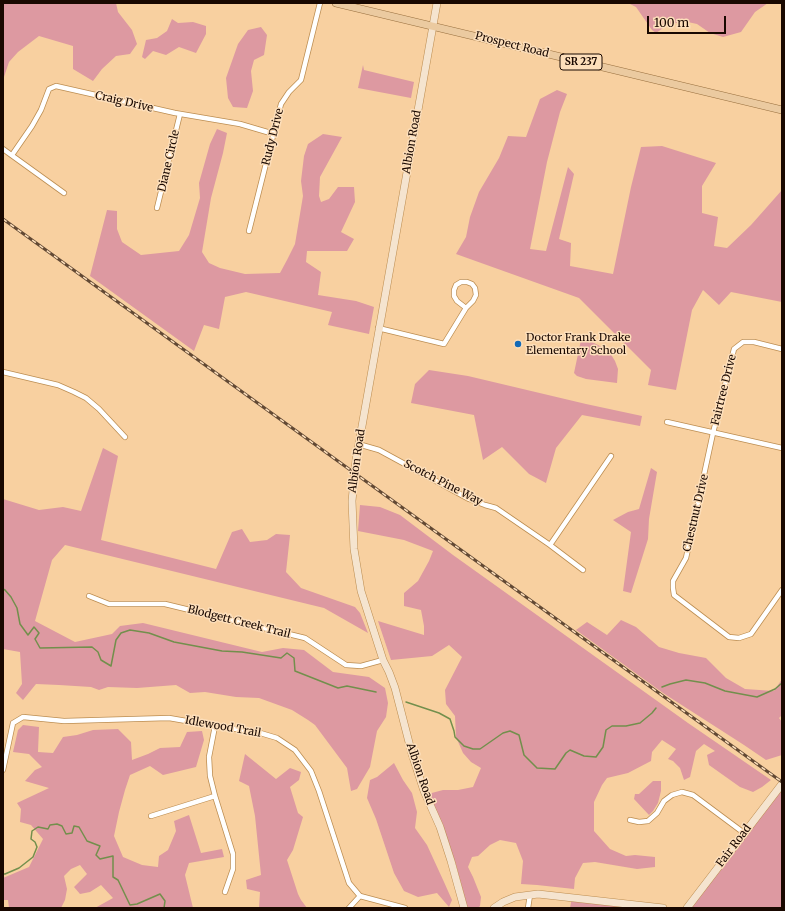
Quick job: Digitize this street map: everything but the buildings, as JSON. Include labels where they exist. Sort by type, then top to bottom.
[{"type":"main road","name":"Prospect Road","points":[[336,3],[782,110]]},
{"type":"street","name":"Rudy Drive","points":[[249,231],[281,104],[289,92],[301,80],[320,3]]},
{"type":"street","name":"Albion Road","points":[[437,3],[358,444],[352,501],[354,549],[361,591],[383,660],[395,688],[412,754],[424,791],[440,827],[464,908]]},
{"type":"street","name":"Craig Drive","points":[[12,155],[41,110],[49,88],[56,86],[180,114],[240,124],[274,134]]},
{"type":"street","name":"Diane Circle","points":[[157,208],[180,114]]},
{"type":"street","points":[[3,149],[64,193]]},
{"type":"street","points":[[378,328],[444,344],[466,308],[473,301],[476,295],[475,288],[472,284],[461,282],[456,285],[454,296],[457,301],[466,308]]},
{"type":"street","name":"Fairtree Drive","points":[[714,433],[734,349],[743,342],[754,342],[782,349]]},
{"type":"street","points":[[3,372],[58,385],[86,398],[99,409],[125,437]]},
{"type":"street","points":[[667,422],[782,448]]},
{"type":"street","name":"Chestnut Drive","points":[[714,433],[686,558],[673,581],[674,595],[730,637],[739,638],[751,634],[782,590]]},
{"type":"street","name":"Scotch Pine Way","points":[[358,444],[379,450],[468,499],[496,508],[550,545],[583,570]]},
{"type":"street","points":[[550,545],[611,456]]},
{"type":"street","name":"Blodgett Creek Trail","points":[[89,596],[109,604],[165,604],[305,638],[346,665],[361,666],[383,660]]},
{"type":"street","name":"Idlewood Trail","points":[[3,770],[13,723],[22,717],[64,721],[170,718],[257,732],[277,738],[295,750],[311,771],[349,884],[360,896]]},
{"type":"street","points":[[215,726],[209,757],[210,776],[233,854],[233,869],[225,892]]},
{"type":"street","name":"Fair Road","points":[[687,908],[782,784]]},
{"type":"street","points":[[630,820],[639,822],[648,821],[657,813],[664,801],[672,795],[682,792],[694,795],[744,833]]},
{"type":"street","points":[[151,816],[215,796]]},
{"type":"street","points":[[494,908],[515,897],[538,894],[663,908]]},
{"type":"street","points":[[528,908],[530,895]]},
{"type":"street","points":[[349,908],[360,896],[405,908]]},
{"type":"shaded area","points":[[3,3],[116,3],[118,12],[132,30],[137,44],[130,54],[116,56],[102,69],[93,81],[73,69],[73,46],[39,36],[18,52],[9,62],[3,80]]},
{"type":"shaded area","points":[[628,3],[768,3],[755,12],[741,32],[723,37],[710,33],[697,24],[683,21],[666,26],[656,33],[652,30],[636,7]]},
{"type":"shaded area","points":[[172,19],[178,23],[193,22],[206,26],[206,34],[196,53],[179,47],[166,55],[153,51],[145,59],[142,57],[146,40],[157,38],[167,31]]},
{"type":"shaded area","points":[[261,27],[267,35],[264,55],[254,60],[251,71],[253,91],[247,108],[233,107],[228,98],[226,78],[238,44],[248,30]]},
{"type":"shaded area","points":[[363,65],[364,70],[414,82],[411,98],[358,88]]},
{"type":"shaded area","points":[[557,90],[567,94],[560,112],[547,162],[530,249],[546,251],[568,167],[574,174],[559,239],[571,243],[570,266],[613,274],[641,147],[662,146],[716,163],[702,186],[702,213],[718,217],[714,246],[727,248],[751,225],[782,190],[782,302],[731,292],[719,305],[703,290],[692,310],[676,390],[648,385],[651,370],[579,298],[456,254],[466,237],[470,217],[479,192],[499,158],[508,136],[526,137],[540,99]]},
{"type":"shaded area","points":[[217,129],[227,133],[211,198],[202,252],[209,263],[220,268],[245,274],[280,273],[295,244],[303,196],[301,181],[304,156],[308,144],[323,134],[342,137],[320,177],[319,196],[321,202],[329,199],[338,187],[354,187],[355,202],[341,232],[354,239],[347,251],[307,251],[306,262],[321,272],[318,295],[356,301],[374,307],[369,334],[328,325],[332,312],[246,292],[225,297],[219,329],[204,325],[194,351],[90,276],[107,210],[117,211],[117,229],[122,242],[141,255],[179,251],[189,235],[200,198],[199,183],[210,144]]},
{"type":"shaded area","points":[[581,340],[592,342],[610,353],[618,369],[617,383],[586,379],[577,376],[574,373]]},
{"type":"shaded area","points":[[429,370],[468,376],[642,416],[640,426],[582,415],[556,448],[546,483],[529,474],[502,447],[483,460],[474,415],[411,403],[415,384]]},
{"type":"shaded area","points":[[103,448],[118,456],[101,540],[216,569],[232,532],[242,529],[250,542],[267,540],[276,534],[290,535],[286,572],[301,588],[355,607],[360,613],[368,633],[324,608],[65,545],[52,560],[35,621],[75,642],[112,634],[120,626],[143,623],[262,652],[283,648],[304,650],[333,672],[369,677],[385,688],[388,703],[386,717],[377,731],[370,767],[357,789],[351,791],[347,768],[315,725],[292,710],[259,698],[236,697],[205,692],[190,693],[176,685],[137,688],[108,687],[99,690],[91,687],[36,684],[23,700],[16,693],[22,684],[20,652],[3,649],[3,499],[39,510],[63,507],[81,511]]},
{"type":"shaded area","points":[[651,468],[657,472],[649,519],[648,539],[631,593],[623,591],[631,532],[613,520],[628,512],[639,509]]},
{"type":"shaded area","points":[[360,505],[380,507],[400,515],[453,555],[688,723],[771,780],[753,792],[740,787],[709,765],[707,755],[715,751],[704,744],[696,751],[690,777],[684,780],[680,768],[673,761],[668,759],[676,749],[662,740],[652,752],[651,761],[628,773],[607,778],[594,802],[594,831],[610,849],[626,856],[635,855],[655,857],[655,867],[637,869],[595,862],[583,863],[575,878],[574,889],[521,884],[523,861],[516,843],[500,840],[490,845],[478,856],[472,857],[468,867],[481,897],[480,906],[478,908],[469,908],[467,906],[456,865],[428,794],[443,790],[458,790],[473,787],[481,768],[471,762],[463,753],[456,737],[455,716],[446,704],[445,690],[462,657],[449,645],[432,656],[391,660],[378,621],[424,635],[421,610],[404,606],[404,593],[418,581],[433,551],[404,540],[358,531]]},
{"type":"shaded area","points":[[621,620],[636,627],[659,647],[679,653],[706,658],[726,678],[745,689],[774,691],[782,679],[782,715],[779,718],[782,722],[782,755],[766,760],[663,693],[576,630],[587,622],[607,635]]},
{"type":"shaded area","points":[[23,725],[39,727],[38,752],[53,753],[63,737],[77,735],[93,730],[118,729],[131,742],[132,760],[160,748],[180,747],[187,732],[202,731],[204,740],[196,767],[163,775],[150,766],[130,775],[119,812],[114,836],[123,857],[142,865],[158,867],[159,856],[168,850],[176,831],[174,821],[189,815],[201,853],[222,849],[224,857],[189,863],[185,875],[193,908],[95,908],[113,898],[101,885],[90,892],[80,894],[74,887],[87,874],[80,865],[71,869],[64,876],[67,889],[65,900],[61,908],[9,908],[8,900],[3,900],[3,878],[29,867],[43,839],[31,825],[20,822],[21,809],[17,803],[49,788],[25,781],[35,770],[42,767],[29,754],[13,752],[18,730]]},
{"type":"shaded area","points":[[245,754],[276,779],[290,768],[301,772],[299,780],[290,787],[298,813],[303,817],[293,850],[287,860],[298,894],[307,908],[259,908],[260,892],[247,889],[246,880],[261,875],[255,816],[249,786],[239,781]]},
{"type":"shaded area","points":[[394,763],[412,793],[417,812],[415,828],[427,845],[452,900],[449,907],[437,893],[418,897],[404,891],[394,873],[376,819],[367,798],[370,780],[377,777]]},
{"type":"shaded area","points":[[653,781],[661,781],[661,791],[658,803],[649,815],[634,799],[635,794],[639,794]]},
{"type":"shaded area","points":[[778,790],[782,793],[782,908],[685,908]]},
{"type":"shaded area","points":[[572,897],[664,908],[570,908]]},
{"type":"waterway","points":[[3,589],[11,597],[17,608],[20,624],[28,635],[34,627],[39,633],[35,639],[40,648],[92,647],[98,652],[101,660],[111,666],[116,640],[121,633],[130,630],[149,633],[174,642],[222,651],[242,652],[281,658],[287,653],[294,658],[295,671],[338,688],[347,686],[376,692]]},
{"type":"waterway","points":[[662,687],[686,680],[705,683],[725,691],[757,697],[775,689],[782,683]]},
{"type":"waterway","points":[[406,702],[439,713],[450,719],[455,737],[464,746],[473,749],[480,749],[503,733],[510,731],[519,735],[524,755],[537,768],[555,769],[566,753],[570,750],[584,756],[596,757],[603,747],[606,730],[612,726],[626,726],[640,723],[656,708]]},
{"type":"waterway","points":[[3,874],[19,868],[33,857],[37,847],[35,842],[31,839],[32,831],[38,827],[48,829],[50,825],[57,824],[62,826],[66,834],[72,833],[74,826],[79,827],[87,841],[100,846],[96,855],[100,859],[113,856],[113,877],[118,880],[130,905],[137,904],[160,894],[165,901],[164,908]]},
{"type":"railway","points":[[3,219],[782,782]]},
{"type":"place","name":"Doctor Frank Drake Elementary School","points":[[518,344]]}]
